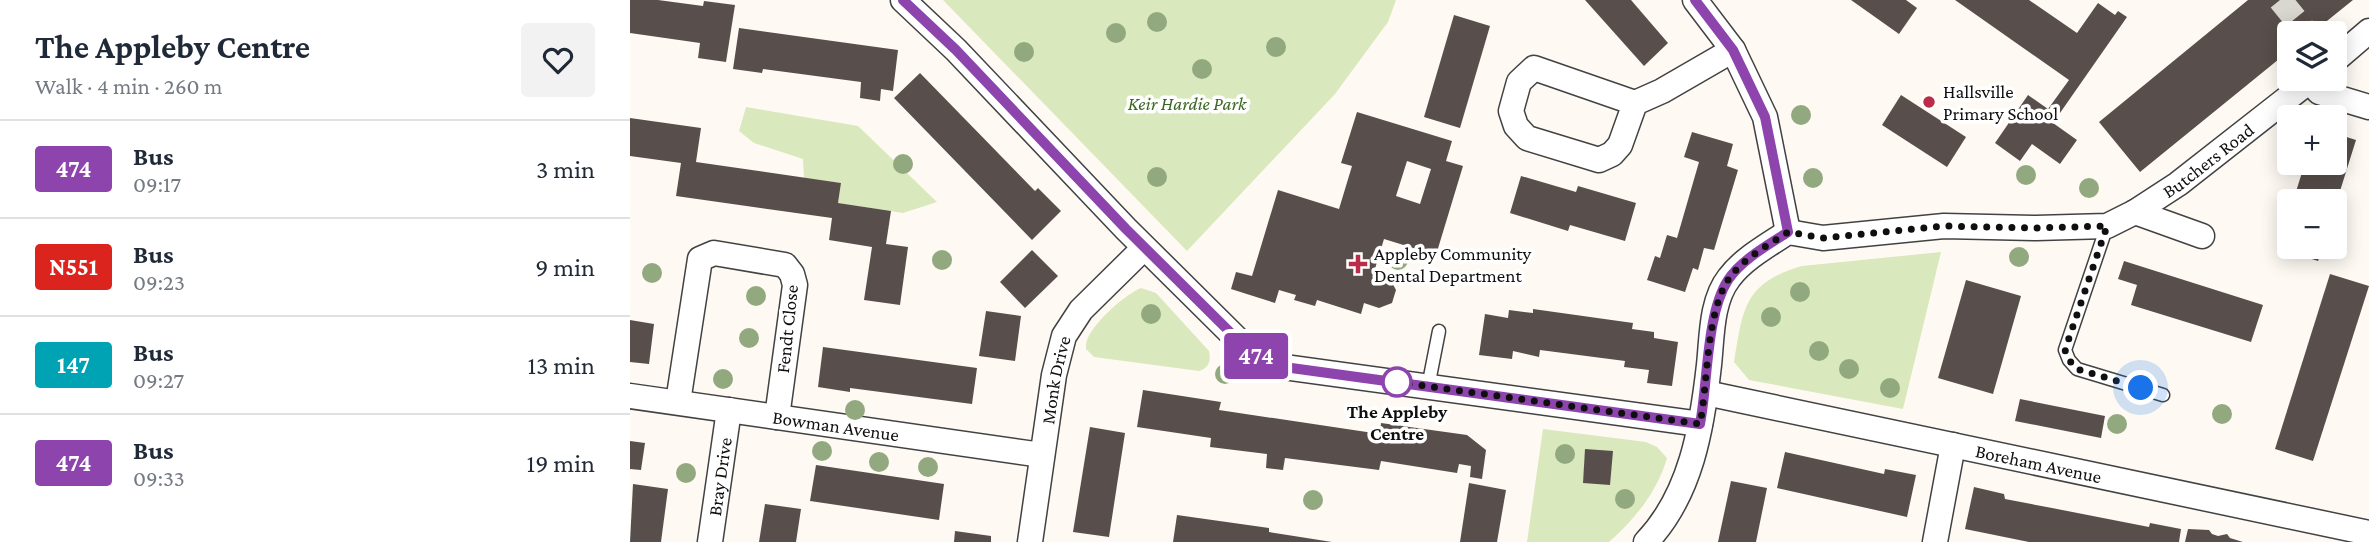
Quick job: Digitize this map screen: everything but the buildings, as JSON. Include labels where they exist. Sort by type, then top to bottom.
[{"type":"street","points":[[903,0],[956,50],[1144,248],[1260,359],[1284,367],[1700,424]]},
{"type":"street","points":[[1646,542],[1661,523],[1689,473],[1706,393],[1717,300],[1729,277],[1754,255],[1788,232],[1765,117],[1733,50],[1695,0]]},
{"type":"street","points":[[2347,50],[2369,31]]},
{"type":"street","points":[[1635,103],[1620,145],[1612,154],[1599,160],[1527,138],[1516,126],[1511,111],[1519,82],[1534,68],[1635,103],[1662,91],[1733,50]]},
{"type":"street","name":"Butchers Road","points":[[1788,232],[1823,238],[1944,226],[2107,226],[2135,212],[2178,184],[2297,91]]},
{"type":"street","points":[[2318,91],[2369,107]]},
{"type":"street","name":"Butchers Road","points":[[2135,212],[2202,236]]},
{"type":"street","name":"Monk Drive","points":[[1030,542],[1054,375],[1064,336],[1081,310],[1144,248]]},
{"type":"street","name":"Fendt Close","points":[[678,402],[700,259],[714,253],[785,265],[792,274],[795,285],[777,417]]},
{"type":"street","name":"Boreham Avenue","points":[[1706,393],[2369,533]]},
{"type":"street","name":"Bowman Avenue","points":[[630,396],[1042,456]]},
{"type":"street","name":"Bray Drive","points":[[710,542],[729,410]]},
{"type":"street","points":[[1935,542],[1953,445]]},
{"type":"lane","points":[[2107,226],[2065,350],[2077,369],[2163,395]]},
{"type":"lane","points":[[1428,387],[1439,331]]},
{"type":"green space","name":"Keir Hardie Park","points":[[943,0],[1396,0],[1388,22],[1335,94],[1187,251]]},
{"type":"green space","points":[[746,107],[858,126],[937,202],[903,213],[838,203],[841,183],[804,178],[803,159],[754,143],[739,131]]},
{"type":"green space","points":[[1941,252],[1903,409],[1749,380],[1734,362],[1740,327],[1750,300],[1768,281],[1783,273],[1802,266]]},
{"type":"green space","points":[[1141,288],[1156,293],[1209,351],[1209,361],[1205,368],[1199,371],[1094,357],[1086,349],[1088,337],[1100,320],[1117,304]]},
{"type":"green space","points":[[1543,429],[1646,442],[1657,447],[1667,458],[1644,504],[1609,542],[1527,542]]},
{"type":"tunnel","points":[[2280,0],[2297,21]]},
{"type":"bus line","name":"474","points":[[903,0],[956,50],[1144,248],[1260,359],[1284,367],[1700,424],[1717,300],[1729,277],[1754,255],[1788,232],[1765,117],[1733,50],[1695,0]]},
{"type":"place","name":"Hallsville Primary School","points":[[1929,102]]},
{"type":"place","name":"Appleby Community Dental Department","points":[[1358,264]]},
{"type":"place","name":"The Appleby Centre","points":[[1397,382]]},
{"type":"route","points":[[1397,382],[1700,424],[1717,300],[1729,277],[1754,255],[1788,232],[1823,238],[1944,226],[2107,226],[2065,350],[2077,369],[2141,388]]}]
